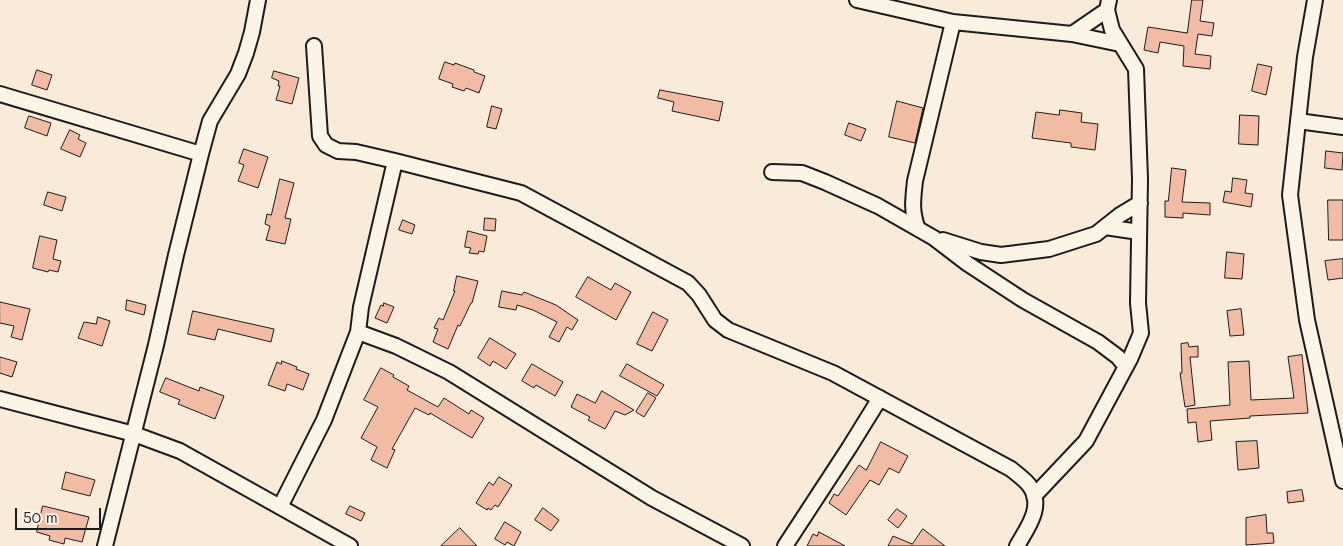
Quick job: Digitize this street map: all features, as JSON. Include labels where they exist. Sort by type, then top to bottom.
[{"type":"street","points":[[105,546],[210,121],[238,74],[252,32],[258,0]]},
{"type":"street","points":[[857,0],[953,22],[1072,34],[1120,44]]},
{"type":"street","points":[[1315,0],[1305,58],[1290,196],[1307,320],[1343,481]]},
{"type":"street","points":[[1034,496],[1086,442],[1126,367],[1141,333],[1138,304],[1140,203],[1136,69],[1112,30],[1108,5],[1072,34]]},
{"type":"street","points":[[918,229],[913,218],[916,181],[953,22]]},
{"type":"street","points":[[314,46],[320,136],[326,145],[338,151],[356,152],[521,193],[688,284],[699,295],[715,320],[728,330],[833,372],[1011,469],[1030,486],[1036,508],[1033,518],[1016,546]]},
{"type":"street","points":[[0,94],[201,154]]},
{"type":"street","points":[[1298,121],[1343,127]]},
{"type":"street","points":[[280,507],[324,420],[358,332],[361,307],[395,161]]},
{"type":"street","points":[[772,172],[802,173],[878,206],[934,238],[968,264],[1015,295],[1098,342],[1118,357],[1126,367]]},
{"type":"street","points":[[934,238],[981,252],[1001,255],[1050,249],[1096,234],[1140,203]]},
{"type":"street","points":[[1106,227],[1139,232]]},
{"type":"street","points":[[358,332],[396,346],[449,372],[652,498],[742,546]]},
{"type":"street","points":[[785,546],[880,398]]},
{"type":"street","points":[[0,399],[134,434],[180,451],[350,546]]},
{"type":"building","points":[[1192,0],[1203,0],[1200,21],[1214,23],[1212,36],[1198,34],[1195,54],[1211,56],[1210,69],[1183,66],[1184,46],[1160,42],[1158,53],[1144,50],[1148,27],[1187,33]]},
{"type":"building","points":[[445,62],[454,65],[455,63],[485,76],[479,93],[466,88],[464,91],[452,87],[453,84],[439,79]]},
{"type":"building","points":[[1258,64],[1272,67],[1266,95],[1252,91]]},
{"type":"building","points":[[37,70],[52,75],[47,90],[32,85]]},
{"type":"building","points":[[274,71],[299,78],[292,104],[276,100],[280,86],[278,86],[279,81],[272,78]]},
{"type":"building","points":[[660,90],[723,102],[719,121],[672,111],[674,102],[658,98]]},
{"type":"building","points":[[897,101],[923,108],[915,143],[889,137]]},
{"type":"building","points":[[492,106],[502,109],[496,129],[487,127]]},
{"type":"building","points":[[1060,110],[1082,113],[1081,122],[1098,124],[1095,150],[1071,147],[1071,143],[1032,138],[1036,112],[1059,115]]},
{"type":"building","points":[[1240,115],[1259,116],[1258,145],[1239,144]]},
{"type":"building","points":[[29,116],[51,123],[47,136],[25,128]]},
{"type":"building","points":[[849,123],[866,129],[861,141],[845,135]]},
{"type":"building","points":[[70,130],[80,135],[78,139],[86,143],[80,157],[61,149]]},
{"type":"building","points":[[244,149],[268,157],[258,188],[238,181],[244,165],[239,163]]},
{"type":"building","points":[[1326,151],[1343,153],[1342,170],[1325,168]]},
{"type":"building","points":[[1172,168],[1186,170],[1182,202],[1210,203],[1210,215],[1183,213],[1183,218],[1165,217],[1165,201],[1168,201]]},
{"type":"building","points":[[1233,178],[1247,180],[1245,193],[1253,194],[1251,207],[1223,202],[1225,191],[1231,192]]},
{"type":"building","points":[[280,179],[294,183],[285,218],[291,219],[285,244],[266,240],[270,226],[265,224],[267,214],[271,215]]},
{"type":"building","points":[[48,192],[66,197],[62,211],[44,205]]},
{"type":"building","points":[[1328,200],[1343,200],[1343,240],[1329,240]]},
{"type":"building","points":[[485,218],[496,219],[495,231],[484,230]]},
{"type":"building","points":[[403,220],[415,225],[412,234],[399,230]]},
{"type":"building","points":[[468,231],[487,236],[484,252],[479,251],[478,254],[469,253],[471,248],[465,247]]},
{"type":"building","points":[[40,236],[57,240],[53,259],[61,261],[58,272],[49,270],[48,272],[33,268]]},
{"type":"building","points":[[1227,252],[1244,254],[1242,279],[1225,278]]},
{"type":"building","points":[[1343,259],[1343,278],[1328,280],[1325,261]]},
{"type":"building","points":[[457,276],[478,281],[472,303],[460,326],[458,325],[448,349],[433,342],[438,329],[434,328],[439,318],[443,320],[455,291]]},
{"type":"building","points":[[588,277],[611,290],[615,283],[631,292],[616,320],[576,297]]},
{"type":"building","points":[[502,291],[522,295],[524,292],[556,305],[578,320],[572,330],[567,327],[559,342],[549,337],[557,322],[533,310],[517,305],[516,310],[499,307]]},
{"type":"building","points":[[127,300],[146,305],[144,315],[126,310]]},
{"type":"building","points":[[0,302],[30,309],[22,340],[11,337],[14,326],[0,323]]},
{"type":"building","points":[[384,303],[394,307],[387,323],[375,318],[381,305],[383,306]]},
{"type":"building","points":[[1241,309],[1244,335],[1230,336],[1227,311]]},
{"type":"building","points":[[193,311],[274,329],[271,342],[218,329],[215,340],[188,334]]},
{"type":"building","points":[[653,312],[668,320],[652,351],[637,344]]},
{"type":"building","points":[[98,317],[110,321],[102,346],[78,338],[84,322],[96,324]]},
{"type":"building","points":[[490,338],[516,354],[506,369],[493,361],[490,366],[478,358]]},
{"type":"building","points":[[1188,343],[1189,347],[1198,346],[1198,357],[1190,357],[1195,405],[1185,407],[1180,373],[1182,373],[1181,344]]},
{"type":"building","points":[[1302,355],[1308,413],[1250,416],[1250,418],[1210,421],[1212,440],[1198,442],[1196,422],[1188,423],[1187,409],[1230,405],[1228,362],[1249,361],[1251,400],[1294,398],[1288,357]]},
{"type":"building","points":[[0,357],[17,362],[12,377],[0,373]]},
{"type":"building","points":[[282,361],[309,374],[303,390],[287,384],[285,391],[268,385],[277,362],[281,364]]},
{"type":"building","points":[[532,364],[563,382],[555,396],[536,385],[534,388],[522,381]]},
{"type":"building","points":[[627,364],[664,385],[657,396],[620,376]]},
{"type":"building","points":[[381,368],[409,386],[407,390],[438,407],[444,398],[469,414],[471,410],[484,418],[472,438],[430,413],[429,415],[415,408],[392,449],[395,450],[387,468],[371,460],[377,447],[361,438],[378,407],[364,400]]},
{"type":"building","points":[[166,378],[199,391],[200,387],[224,396],[215,419],[178,404],[180,400],[160,392]]},
{"type":"building","points":[[602,391],[634,410],[625,415],[615,411],[605,429],[588,420],[590,417],[571,407],[577,394],[595,403]]},
{"type":"building","points":[[648,393],[656,398],[644,417],[636,412]]},
{"type":"building","points":[[1257,441],[1259,468],[1238,470],[1236,442]]},
{"type":"building","points":[[881,442],[908,456],[899,473],[889,468],[879,485],[870,480],[846,515],[829,503],[834,494],[838,496],[859,465],[866,470]]},
{"type":"building","points":[[66,472],[95,480],[90,496],[62,489]]},
{"type":"building","points":[[499,477],[512,485],[498,507],[495,505],[491,510],[488,508],[487,510],[476,503],[489,482],[493,485]]},
{"type":"building","points":[[1302,490],[1304,501],[1288,503],[1287,492]]},
{"type":"building","points":[[43,506],[89,517],[82,542],[65,538],[64,544],[49,540],[50,536],[37,532]]},
{"type":"building","points":[[350,506],[365,513],[361,521],[346,514]]},
{"type":"building","points":[[543,508],[559,520],[551,531],[535,520]]},
{"type":"building","points":[[897,509],[907,516],[898,528],[888,520]]},
{"type":"building","points":[[1266,515],[1267,533],[1273,533],[1274,543],[1246,545],[1246,518]]},
{"type":"building","points":[[505,522],[521,532],[514,546],[507,542],[505,545],[495,539]]},
{"type":"building","points":[[460,528],[477,546],[441,546]]},
{"type":"building","points":[[923,529],[945,546],[888,546],[893,536],[912,544]]},
{"type":"building","points":[[819,532],[845,546],[807,546],[813,534],[817,536]]}]
